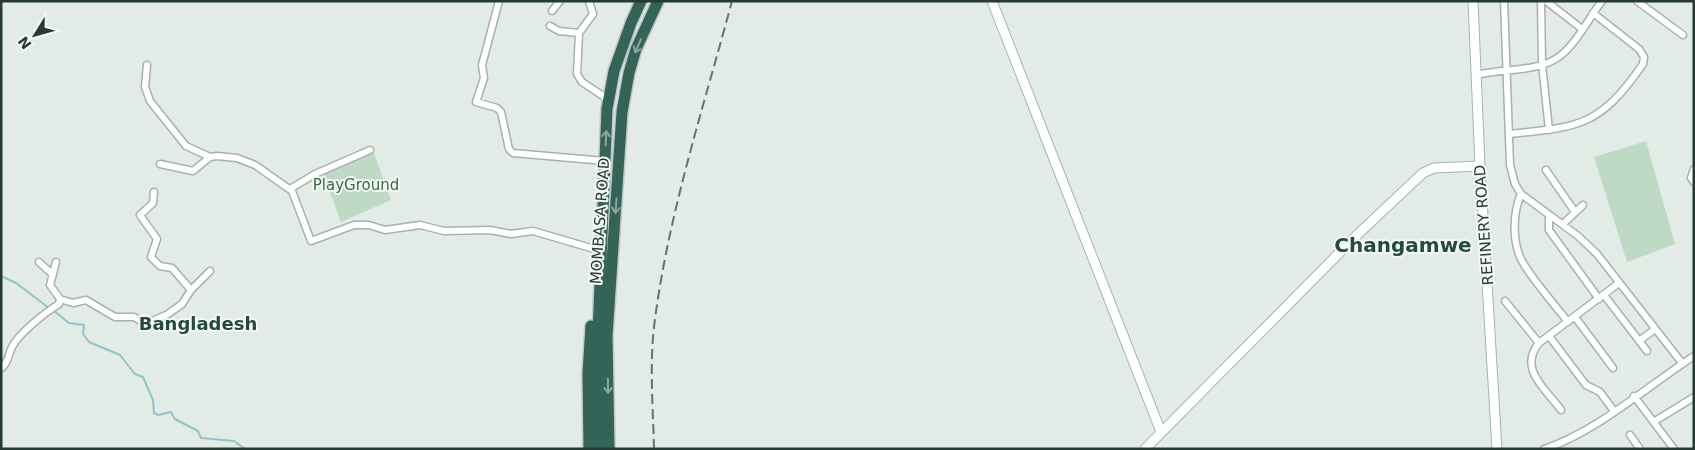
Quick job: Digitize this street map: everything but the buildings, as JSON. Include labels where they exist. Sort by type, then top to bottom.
[{"type":"highway","name":"MOMBASA ROAD","points":[[599,449],[600,273],[609,100],[614,71],[630,23],[641,1]]},
{"type":"highway","name":"MOMBASA ROAD","points":[[609,449],[607,336],[622,112],[629,73],[636,49],[658,1]]},
{"type":"highway","points":[[589,449],[588,373],[592,313],[600,273]]},
{"type":"street","points":[[500,1],[482,65],[484,78],[476,102],[497,108],[501,112],[509,149],[513,153],[605,161]]},
{"type":"street","points":[[552,11],[560,1]]},
{"type":"street","points":[[589,1],[593,14],[580,33],[577,55],[579,78],[609,100]]},
{"type":"street","points":[[992,1],[1161,432]]},
{"type":"street","name":"REFINERY ROAD","points":[[1473,1],[1480,166],[1497,449]]},
{"type":"street","points":[[1504,1],[1510,166],[1515,184],[1521,194],[1563,224],[1597,254],[1682,363]]},
{"type":"street","points":[[1541,1],[1542,64],[1550,130]]},
{"type":"street","points":[[1546,1],[1582,29]]},
{"type":"street","points":[[1637,1],[1683,35]]},
{"type":"street","points":[[1477,75],[1542,64],[1560,56],[1601,2]]},
{"type":"street","points":[[1509,134],[1550,130],[1582,123],[1596,117],[1611,106],[1643,64],[1644,57],[1639,49],[1592,13]]},
{"type":"street","points":[[550,26],[559,31],[580,33]]},
{"type":"street","points":[[147,65],[146,87],[152,103],[186,146],[210,157],[224,156],[244,160],[290,189],[310,241],[354,225],[369,225],[385,230],[420,225],[444,231],[490,230],[511,234],[533,231],[601,251]]},
{"type":"street","points":[[290,189],[316,174],[370,150]]},
{"type":"street","points":[[160,164],[193,171],[210,157]]},
{"type":"street","points":[[1145,449],[1357,235],[1422,173],[1434,168],[1480,166]]},
{"type":"street","points":[[1694,169],[1691,178],[1694,182]]},
{"type":"street","points":[[1546,170],[1575,212]]},
{"type":"street","points":[[154,192],[153,203],[140,215],[157,240],[151,257],[160,266],[168,266],[174,269],[191,290]]},
{"type":"street","points":[[1521,194],[1516,205],[1515,224],[1521,259],[1568,322]]},
{"type":"street","points":[[1563,224],[1583,205]]},
{"type":"street","points":[[1549,215],[1549,230],[1601,297],[1647,351]]},
{"type":"street","points":[[39,262],[52,274]]},
{"type":"street","points":[[56,262],[50,285],[60,299],[73,303],[86,300],[115,317],[134,317],[146,324],[175,310],[210,271]]},
{"type":"street","points":[[1562,410],[1530,369],[1531,355],[1539,343],[1619,283]]},
{"type":"street","points":[[2,368],[7,363],[12,347],[20,335],[59,304],[60,299]]},
{"type":"street","points":[[1505,302],[1539,343]]},
{"type":"street","points":[[1575,317],[1613,368]]},
{"type":"street","points":[[1639,341],[1655,328]]},
{"type":"street","points":[[1549,336],[1586,385],[1592,390],[1600,392],[1614,411]]},
{"type":"street","points":[[1544,449],[1575,435],[1614,411],[1694,356]]},
{"type":"street","points":[[1634,396],[1655,421],[1674,449]]},
{"type":"street","points":[[1655,421],[1694,397]]},
{"type":"street","points":[[1630,435],[1640,449]]},
{"type":"green space","points":[[1646,141],[1675,244],[1627,262],[1594,157]]},
{"type":"green space","name":"PlayGround","points":[[372,148],[391,200],[341,222],[322,170]]},
{"type":"waterway","points":[[1,276],[16,283],[49,308]]},
{"type":"waterway","points":[[53,310],[69,323],[84,325],[83,334],[89,342],[120,355],[135,374],[143,377],[153,400],[154,413],[158,415],[171,412],[175,419],[198,431],[201,438],[234,441],[245,449]]},
{"type":"railway","points":[[654,449],[652,351],[661,279],[688,159],[732,1]]},
{"type":"district","name":"Changamwe","points":[[1403,245]]},
{"type":"district","name":"Bangladesh","points":[[198,323]]}]
